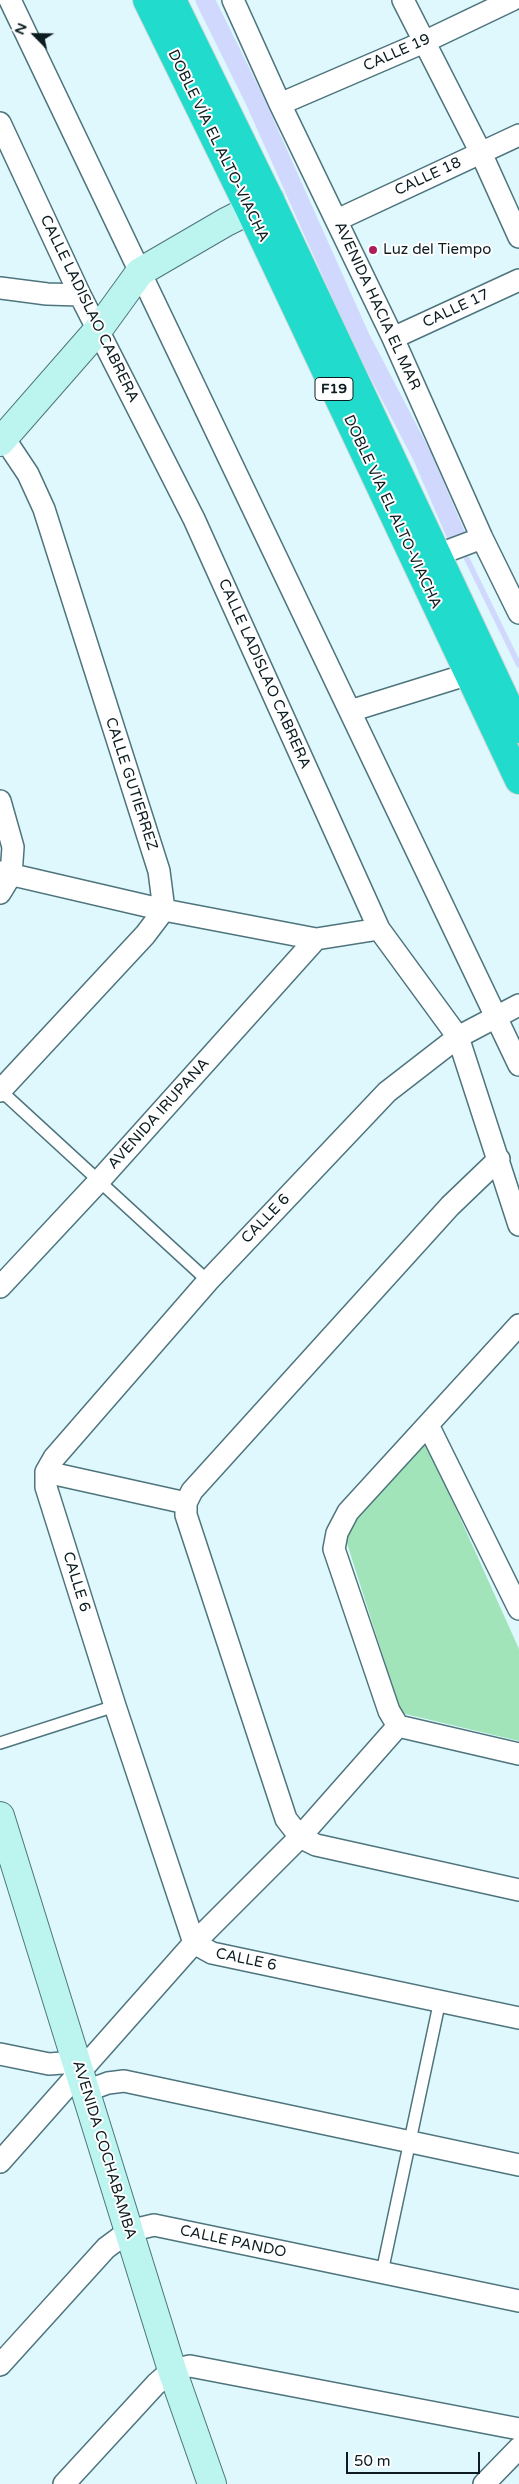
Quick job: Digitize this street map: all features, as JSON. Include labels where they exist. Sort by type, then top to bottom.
[{"type":"highway","name":"DOBLE VÍA EL ALTO-VIACHA","points":[[147,0],[260,205],[437,555],[519,728]]},
{"type":"highway","name":"DOBLE VÍA EL ALTO-VIACHA","points":[[172,0],[260,205],[469,674],[519,780]]},
{"type":"street","points":[[10,0],[519,1065]]},
{"type":"street","name":"AVENIDA HACIA EL MAR","points":[[233,0],[280,104],[393,338],[482,538],[519,613]]},
{"type":"street","points":[[404,0],[481,153],[519,237]]},
{"type":"street","name":"CALLE 19","points":[[280,104],[424,42],[512,0]]},
{"type":"street","name":"CALLE LADISLAO CABRERA","points":[[0,123],[80,295],[194,519],[379,929],[458,1038],[519,1225]]},
{"type":"street","name":"CALLE 18","points":[[337,220],[519,135]]},
{"type":"street","points":[[1,439],[98,330],[140,272],[260,205]]},
{"type":"street","name":"CALLE 17","points":[[393,338],[519,280]]},
{"type":"street","points":[[0,288],[47,294],[80,295]]},
{"type":"street","name":"CALLE GUTIERREZ","points":[[1,439],[28,474],[44,510],[159,871],[164,910]]},
{"type":"street","points":[[437,555],[482,538]]},
{"type":"street","points":[[350,711],[469,674]]},
{"type":"street","points":[[0,801],[13,847],[4,880],[316,940],[379,929]]},
{"type":"street","points":[[0,1090],[144,935],[164,910]]},
{"type":"street","name":"AVENIDA IRUPANA","points":[[0,1287],[99,1181],[316,940]]},
{"type":"street","name":"CALLE 6","points":[[519,1005],[458,1038],[387,1092],[208,1281],[54,1458],[46,1472],[46,1487],[115,1706],[194,1943],[212,1953],[519,2018]]},
{"type":"street","points":[[499,1159],[437,1221],[192,1491],[186,1504],[186,1515],[286,1819],[300,1837],[316,1846],[519,1890]]},
{"type":"street","points":[[519,1325],[348,1512],[337,1533],[334,1549],[389,1711],[398,1726],[519,1754]]},
{"type":"street","points":[[428,1425],[519,1609]]},
{"type":"street","points":[[46,1472],[186,1504]]},
{"type":"street","points":[[0,2162],[194,1943],[300,1837],[398,1726]]},
{"type":"street","name":"AVENIDA COCHABAMBA","points":[[0,1816],[172,2370],[212,2484]]},
{"type":"street","points":[[0,2054],[49,2064],[62,2063],[80,2073],[108,2083],[124,2081],[410,2140],[519,2165]]},
{"type":"street","name":"CALLE PANDO","points":[[0,2365],[106,2248],[129,2231],[154,2226],[519,2301]]},
{"type":"street","points":[[64,2484],[156,2384],[172,2370],[190,2366],[519,2429]]},
{"type":"street","points":[[484,2484],[519,2448]]},
{"type":"lane","points":[[0,1090],[208,1281]]},
{"type":"lane","points":[[0,1743],[115,1706]]},
{"type":"lane","points":[[382,2272],[440,2000]]},
{"type":"green space","points":[[426,1442],[519,1649],[519,1741],[401,1713],[344,1534]]},
{"type":"waterway","points":[[205,0],[254,99],[361,339],[422,456],[456,535]]},
{"type":"waterway","points":[[467,559],[519,665]]},
{"type":"place","name":"Luz del Tiempo","points":[[373,250]]}]
